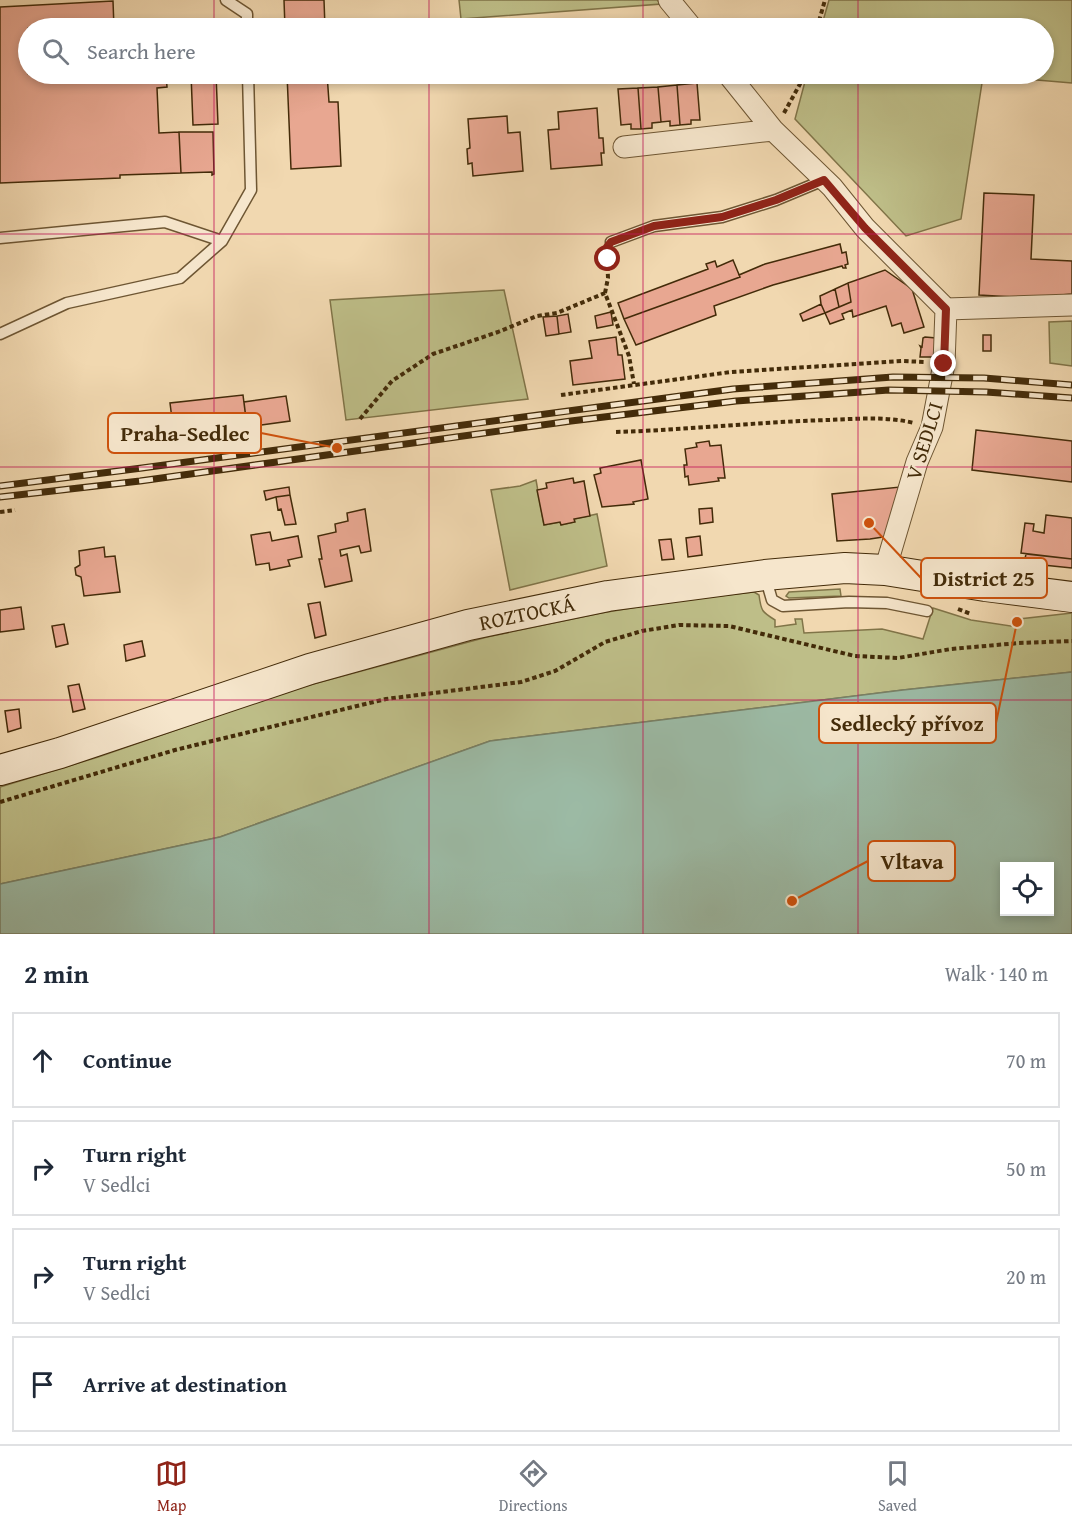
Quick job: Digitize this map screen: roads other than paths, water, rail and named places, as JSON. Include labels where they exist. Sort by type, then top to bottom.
[{"type":"main road","name":"ROZTOCKÁ","points":[[0,770],[60,753],[310,669],[468,625],[608,596],[765,575],[845,568],[885,570],[1072,597]]},
{"type":"street","points":[[669,0],[684,18]]},
{"type":"street","points":[[736,84],[773,130],[824,180],[865,228],[946,309],[1072,305]]},
{"type":"street","points":[[624,147],[773,130]]},
{"type":"street","name":"V SEDLCI","points":[[885,570],[918,462],[932,427],[944,364],[946,309]]},
{"type":"lane","points":[[226,0],[247,14],[247,18]]},
{"type":"lane","points":[[0,334],[67,303],[180,278],[222,241],[251,190],[248,84]]},
{"type":"lane","points":[[611,242],[654,226],[722,217],[776,200],[824,180]]},
{"type":"lane","points":[[0,238],[165,222],[222,241]]},
{"type":"lane","points":[[765,575],[772,600],[783,606],[858,602],[887,603],[927,611]]},
{"type":"railway","points":[[0,486],[733,389],[893,377],[984,378],[1072,385]]},
{"type":"railway","points":[[0,497],[140,481],[571,421],[736,401],[889,390],[986,392],[1072,398]]},
{"type":"place","name":"Praha-Sedlec","points":[[337,448]]},
{"type":"place","name":"District 25","points":[[869,523]]},
{"type":"place","name":"Sedlecký přívoz","points":[[1017,622]]},
{"type":"place","name":"Vltava","points":[[792,901]]}]
